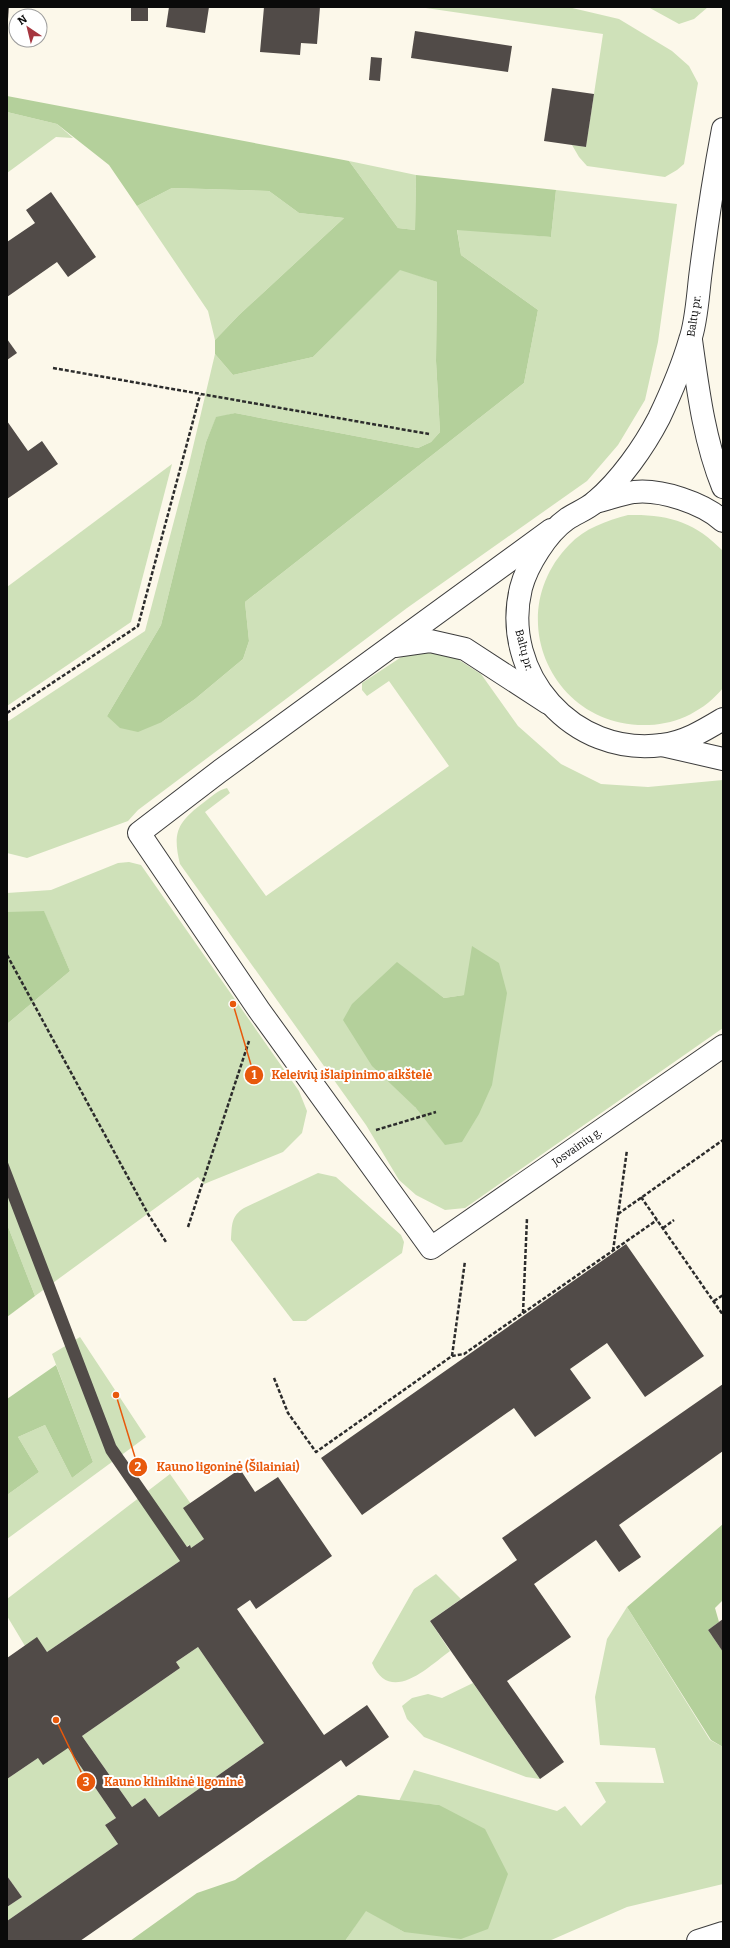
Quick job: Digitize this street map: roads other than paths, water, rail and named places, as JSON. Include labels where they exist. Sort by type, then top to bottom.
[{"type":"street","name":"Baltų pr.","points":[[723,129],[711,195],[691,339],[659,418],[632,463],[595,502],[565,520],[538,550],[521,588],[517,628],[527,668],[548,703],[567,720],[588,733],[612,742],[637,746],[662,745],[694,736],[723,719]]},
{"type":"street","points":[[691,339],[702,418],[714,465],[723,488]]},
{"type":"street","name":"Baltų pr.","points":[[595,502],[635,492],[676,496],[714,512],[723,521]]},
{"type":"street","points":[[391,646],[565,520]]},
{"type":"street","points":[[391,646],[430,641],[465,649],[548,703]]},
{"type":"street","name":"Josvainių g.","points":[[391,646],[220,771],[139,833],[260,1010],[431,1248],[723,1046]]},
{"type":"street","points":[[694,736],[723,727]]},
{"type":"street","points":[[662,745],[723,759]]},
{"type":"street","points":[[698,1941],[723,1933]]},
{"type":"place","name":"Keleivių išlaipinimo aikštelė","points":[[233,1004]]},
{"type":"place","name":"Kauno ligoninė (Šilainiai)","points":[[116,1395]]},
{"type":"place","name":"Kauno klinikinė ligoninė","points":[[56,1720]]}]
